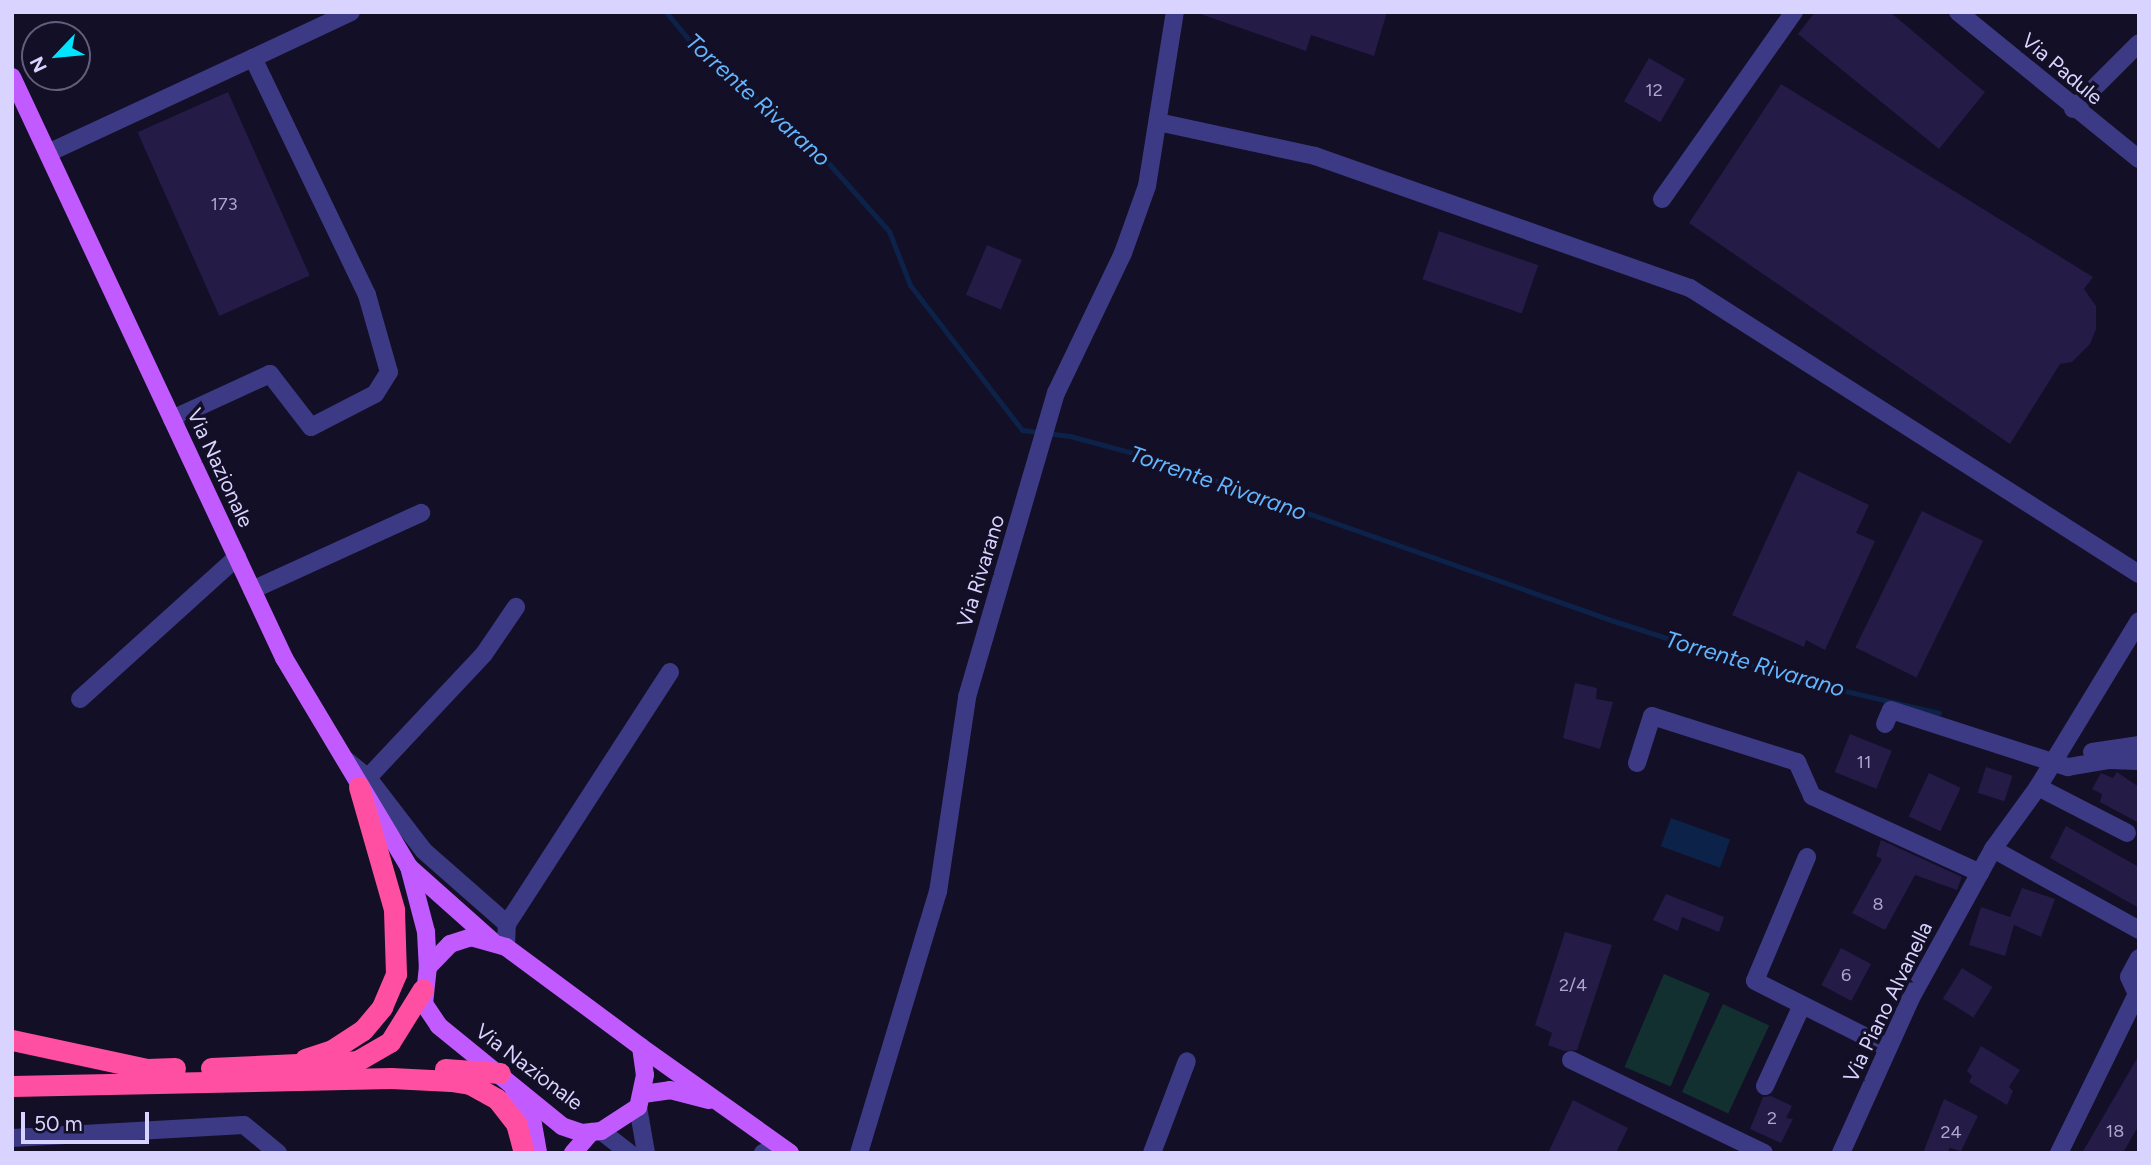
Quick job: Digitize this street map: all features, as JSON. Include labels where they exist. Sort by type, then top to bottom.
[{"type":"highway","points":[[283,1065],[317,1057],[356,1036],[382,1007],[396,974],[394,909],[363,783]]},
{"type":"highway","points":[[12,1040],[147,1069],[344,1064],[377,1053],[400,1030],[423,989]]},
{"type":"highway","points":[[391,1078],[452,1069],[504,1077]]},
{"type":"highway","points":[[12,1086],[391,1078],[451,1081],[484,1091],[508,1110],[524,1153]]},
{"type":"main road","name":"Via Nazionale","points":[[12,77],[252,590],[338,754],[363,783],[409,867],[426,932],[428,967],[423,989],[424,1004],[439,1026],[562,1126],[596,1131]]},
{"type":"main road","name":"Via Nazionale","points":[[409,867],[499,944],[722,1105],[777,1151]]},
{"type":"main road","points":[[428,967],[450,944],[471,937],[499,944]]},
{"type":"main road","points":[[640,1100],[641,1047]]},
{"type":"main road","points":[[504,1077],[533,1124],[538,1153]]},
{"type":"main road","points":[[573,1153],[596,1131],[640,1100],[670,1090],[722,1105]]},
{"type":"street","points":[[48,153],[351,12]]},
{"type":"street","name":"Via Rivarano","points":[[859,1153],[939,892],[967,697],[1068,363],[1123,253],[1147,186],[1175,12]]},
{"type":"street","points":[[1662,199],[1794,12]]},
{"type":"street","name":"Via Padule","points":[[1958,12],[2073,109],[2139,159]]},
{"type":"street","points":[[2073,109],[2139,43]]},
{"type":"street","points":[[172,419],[270,374],[311,427],[375,394],[389,372],[367,295],[253,58]]},
{"type":"street","points":[[1158,122],[1330,161],[1690,288],[2139,574]]},
{"type":"street","points":[[252,590],[421,513]]},
{"type":"street","points":[[80,699],[237,557]]},
{"type":"street","points":[[507,924],[424,851],[363,783],[484,654],[516,607]]},
{"type":"street","name":"Via Piano Alvanella","points":[[1841,1153],[1888,1048],[1993,849],[2038,787],[2139,621]]},
{"type":"street","points":[[499,944],[507,924],[670,672]]},
{"type":"street","points":[[1885,724],[1891,710],[2054,758],[2068,767],[2109,760],[2139,761]]},
{"type":"street","points":[[1637,763],[1652,716],[1797,762],[1812,796],[1980,873]]},
{"type":"street","points":[[2054,758],[2139,745]]},
{"type":"street","points":[[2038,787],[2127,833]]},
{"type":"street","points":[[1993,849],[2139,930]]},
{"type":"street","points":[[1807,857],[1755,981],[1888,1048]]},
{"type":"street","points":[[2059,1153],[2137,997],[2129,977],[2139,958]]},
{"type":"street","points":[[1765,1086],[1802,1006]]},
{"type":"street","points":[[1571,1060],[1764,1153]]},
{"type":"street","points":[[1152,1153],[1187,1061]]},
{"type":"street","points":[[640,1100],[646,1153]]},
{"type":"street","points":[[12,1138],[244,1125],[278,1153]]},
{"type":"street","points":[[596,1131],[629,1153]]},
{"type":"green space","points":[[1664,974],[1710,994],[1671,1087],[1625,1067]]},
{"type":"green space","points":[[1723,1004],[1769,1026],[1728,1113],[1682,1092]]},
{"type":"water","points":[[1671,818],[1730,840],[1720,868],[1661,846]]},
{"type":"building","points":[[1195,12],[1387,12],[1374,56],[1311,35],[1306,51]]},
{"type":"building","points":[[1815,12],[1890,12],[1985,92],[1939,149],[1798,34]]},
{"type":"building","points":[[1649,58],[1685,79],[1660,122],[1624,101]]},
{"type":"building","points":[[1781,84],[2093,277],[2084,289],[2096,306],[2096,329],[2090,344],[2072,362],[2060,364],[2010,444],[1689,223]]},
{"type":"building","points":[[228,92],[310,276],[219,316],[138,132]]},
{"type":"building","points":[[1439,231],[1538,265],[1522,313],[1422,279]]},
{"type":"building","points":[[987,245],[1022,260],[1001,310],[966,295]]},
{"type":"building","points":[[1798,471],[1869,505],[1856,533],[1875,541],[1825,650],[1806,640],[1804,647],[1732,615]]},
{"type":"building","points":[[1922,511],[1983,541],[1916,677],[1855,648]]},
{"type":"building","points":[[1575,683],[1597,688],[1596,699],[1613,702],[1600,749],[1563,738]]},
{"type":"building","points":[[1850,734],[1892,751],[1876,789],[1835,772]]},
{"type":"building","points":[[1986,767],[2013,776],[2004,801],[1978,793]]},
{"type":"building","points":[[2117,772],[2139,787],[2139,823],[2100,802],[2102,794],[2092,789],[2101,773],[2113,778]]},
{"type":"building","points":[[1929,773],[1961,788],[1940,831],[1909,817]]},
{"type":"building","points":[[2066,826],[2139,867],[2139,908],[2050,858]]},
{"type":"building","points":[[1881,840],[1962,877],[1957,890],[1915,875],[1885,930],[1852,913],[1882,859],[1876,856]]},
{"type":"building","points":[[2022,888],[2055,899],[2041,937],[2014,925],[2005,956],[1969,945],[1981,907],[2010,917]]},
{"type":"building","points":[[1666,894],[1724,917],[1719,932],[1682,917],[1678,931],[1653,920]]},
{"type":"building","points":[[1565,932],[1612,945],[1577,1050],[1564,1051],[1548,1045],[1552,1033],[1535,1025]]},
{"type":"building","points":[[1841,948],[1871,964],[1851,1001],[1821,985]]},
{"type":"building","points":[[1962,968],[1993,987],[1973,1018],[1943,999]]},
{"type":"building","points":[[1981,1046],[2020,1070],[2009,1087],[2013,1091],[2007,1105],[1969,1082],[1972,1076],[1967,1071]]},
{"type":"building","points":[[2139,1055],[2139,1125],[2123,1153],[2082,1153]]},
{"type":"building","points":[[1771,1096],[1792,1106],[1786,1118],[1793,1119],[1781,1143],[1750,1129],[1763,1097]]},
{"type":"building","points":[[1944,1099],[1978,1116],[1961,1151],[1950,1148],[1947,1153],[1923,1153]]},
{"type":"building","points":[[1573,1100],[1628,1128],[1616,1153],[1548,1153]]},
{"type":"waterway","name":"Torrente Rivarano","points":[[666,12],[699,52],[807,139],[889,231],[910,285],[1022,430],[1070,436],[1148,457],[1614,621],[1790,678],[1939,713]]}]
